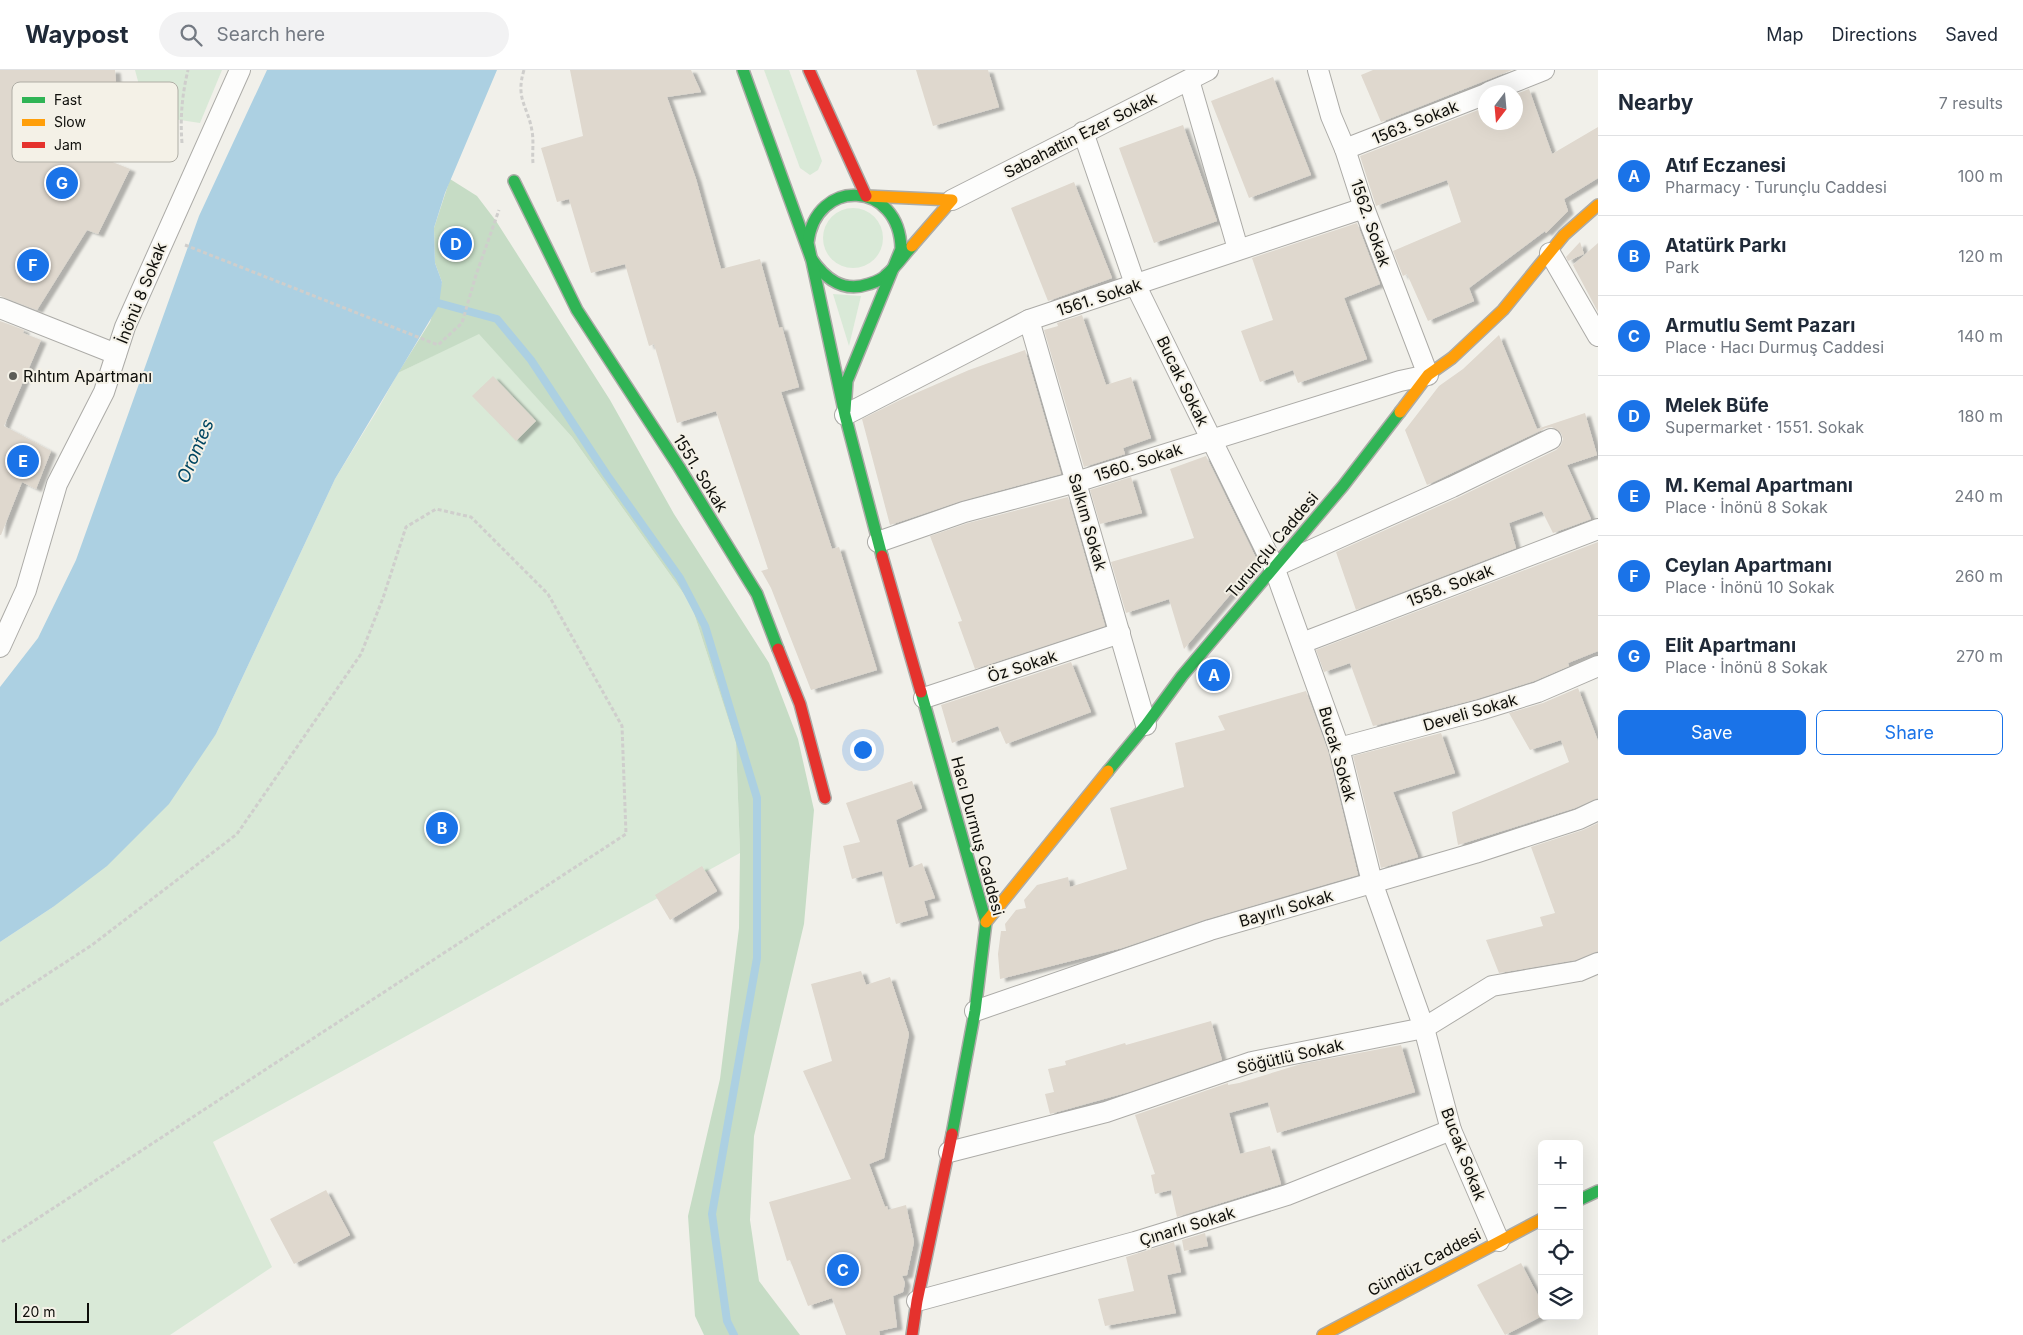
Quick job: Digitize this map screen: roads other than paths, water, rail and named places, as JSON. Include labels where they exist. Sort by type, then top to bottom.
[{"type":"main road","name":"Hacı Durmuş Caddesi","points":[[743,70],[811,258],[819,271],[830,281],[844,287],[860,288],[885,277],[893,268]]},
{"type":"main road","points":[[809,70],[866,196],[952,200]]},
{"type":"main road","name":"1551. Sokak","points":[[514,181],[577,310],[679,467],[758,594],[800,704],[826,798]]},
{"type":"main road","name":"Hacı Durmuş Caddesi","points":[[845,413],[847,381],[901,249],[898,225],[892,212],[882,203],[866,196],[853,195],[840,197],[827,204],[816,215],[810,228],[808,243],[845,413],[878,542],[924,698],[986,922],[975,1011],[949,1152],[917,1301],[912,1335]]},
{"type":"main road","name":"Sabahattin Ezer Sokak","points":[[893,268],[952,200]]},
{"type":"main road","name":"Turunçlu Caddesi","points":[[986,922],[1146,725],[1182,676],[1343,486],[1428,375],[1452,358],[1503,310],[1564,236],[1598,205]]},
{"type":"main road","points":[[1583,1198],[1598,1191]]},
{"type":"main road","name":"Gündüz Caddesi","points":[[1328,1334],[1538,1221]]},
{"type":"street","name":"İnönü 8 Sokak","points":[[0,647],[26,590],[57,484],[104,392],[125,327],[164,236],[240,70]]},
{"type":"street","name":"Sabahattin Ezer Sokak","points":[[952,200],[1208,70]]},
{"type":"street","name":"1562. Sokak","points":[[1318,70],[1331,116],[1345,150],[1364,208],[1428,375]]},
{"type":"street","name":"1563. Sokak","points":[[1507,85],[1544,70]]},
{"type":"street","points":[[1189,80],[1238,249]]},
{"type":"street","name":"1563. Sokak","points":[[1345,150],[1478,97]]},
{"type":"street","name":"Bucak Sokak","points":[[1083,132],[1135,284],[1274,567],[1339,748],[1372,882],[1424,1028],[1451,1130],[1498,1241]]},
{"type":"street","name":"1561. Sokak","points":[[845,413],[1029,320],[1364,208]]},
{"type":"street","points":[[1550,253],[1598,336]]},
{"type":"street","points":[[0,308],[116,354]]},
{"type":"street","name":"Salkım Sokak","points":[[1029,320],[1146,725]]},
{"type":"street","name":"1560. Sokak","points":[[878,542],[964,512],[1076,482],[1211,438],[1400,381],[1428,375]]},
{"type":"street","points":[[1274,567],[1452,487],[1551,439]]},
{"type":"street","name":"1558. Sokak","points":[[1302,643],[1598,529]]},
{"type":"street","name":"Öz Sokak","points":[[924,698],[1120,634]]},
{"type":"street","name":"Develi Sokak","points":[[1339,748],[1480,710],[1538,692],[1598,666]]},
{"type":"street","name":"Bayırlı Sokak","points":[[975,1011],[1210,930],[1475,853],[1579,819],[1598,810]]},
{"type":"street","name":"Söğütlü Sokak","points":[[949,1152],[1106,1112],[1252,1062],[1424,1028],[1492,986],[1579,971],[1598,963]]},
{"type":"street","name":"Çınarlı Sokak","points":[[917,1301],[1135,1242],[1287,1195],[1451,1130]]},
{"type":"water","name":"Orontes","points":[[267,70],[497,70],[445,193],[434,228],[435,263],[442,282],[439,305],[335,479],[216,734],[169,804],[107,866],[53,907],[0,942],[0,687],[38,638],[76,560],[199,216]]},
{"type":"waterway","points":[[431,301],[497,319],[531,360],[607,475],[680,578],[705,626],[757,798],[757,958],[712,1214],[727,1321],[734,1335]]},
{"type":"place","name":"Elit Apartmanı","points":[[62,183]]},
{"type":"place","name":"Melek Büfe","points":[[456,244]]},
{"type":"place","name":"Ceylan Apartmanı","points":[[33,265]]},
{"type":"place","name":"Rıhtım Apartmanı","points":[[13,376]]},
{"type":"place","name":"M. Kemal Apartmanı","points":[[23,461]]},
{"type":"place","name":"Atıf Eczanesi","points":[[1214,675]]},
{"type":"place","name":"Atatürk Parkı","points":[[442,828]]},
{"type":"place","name":"Armutlu Semt Pazarı","points":[[843,1270]]}]
